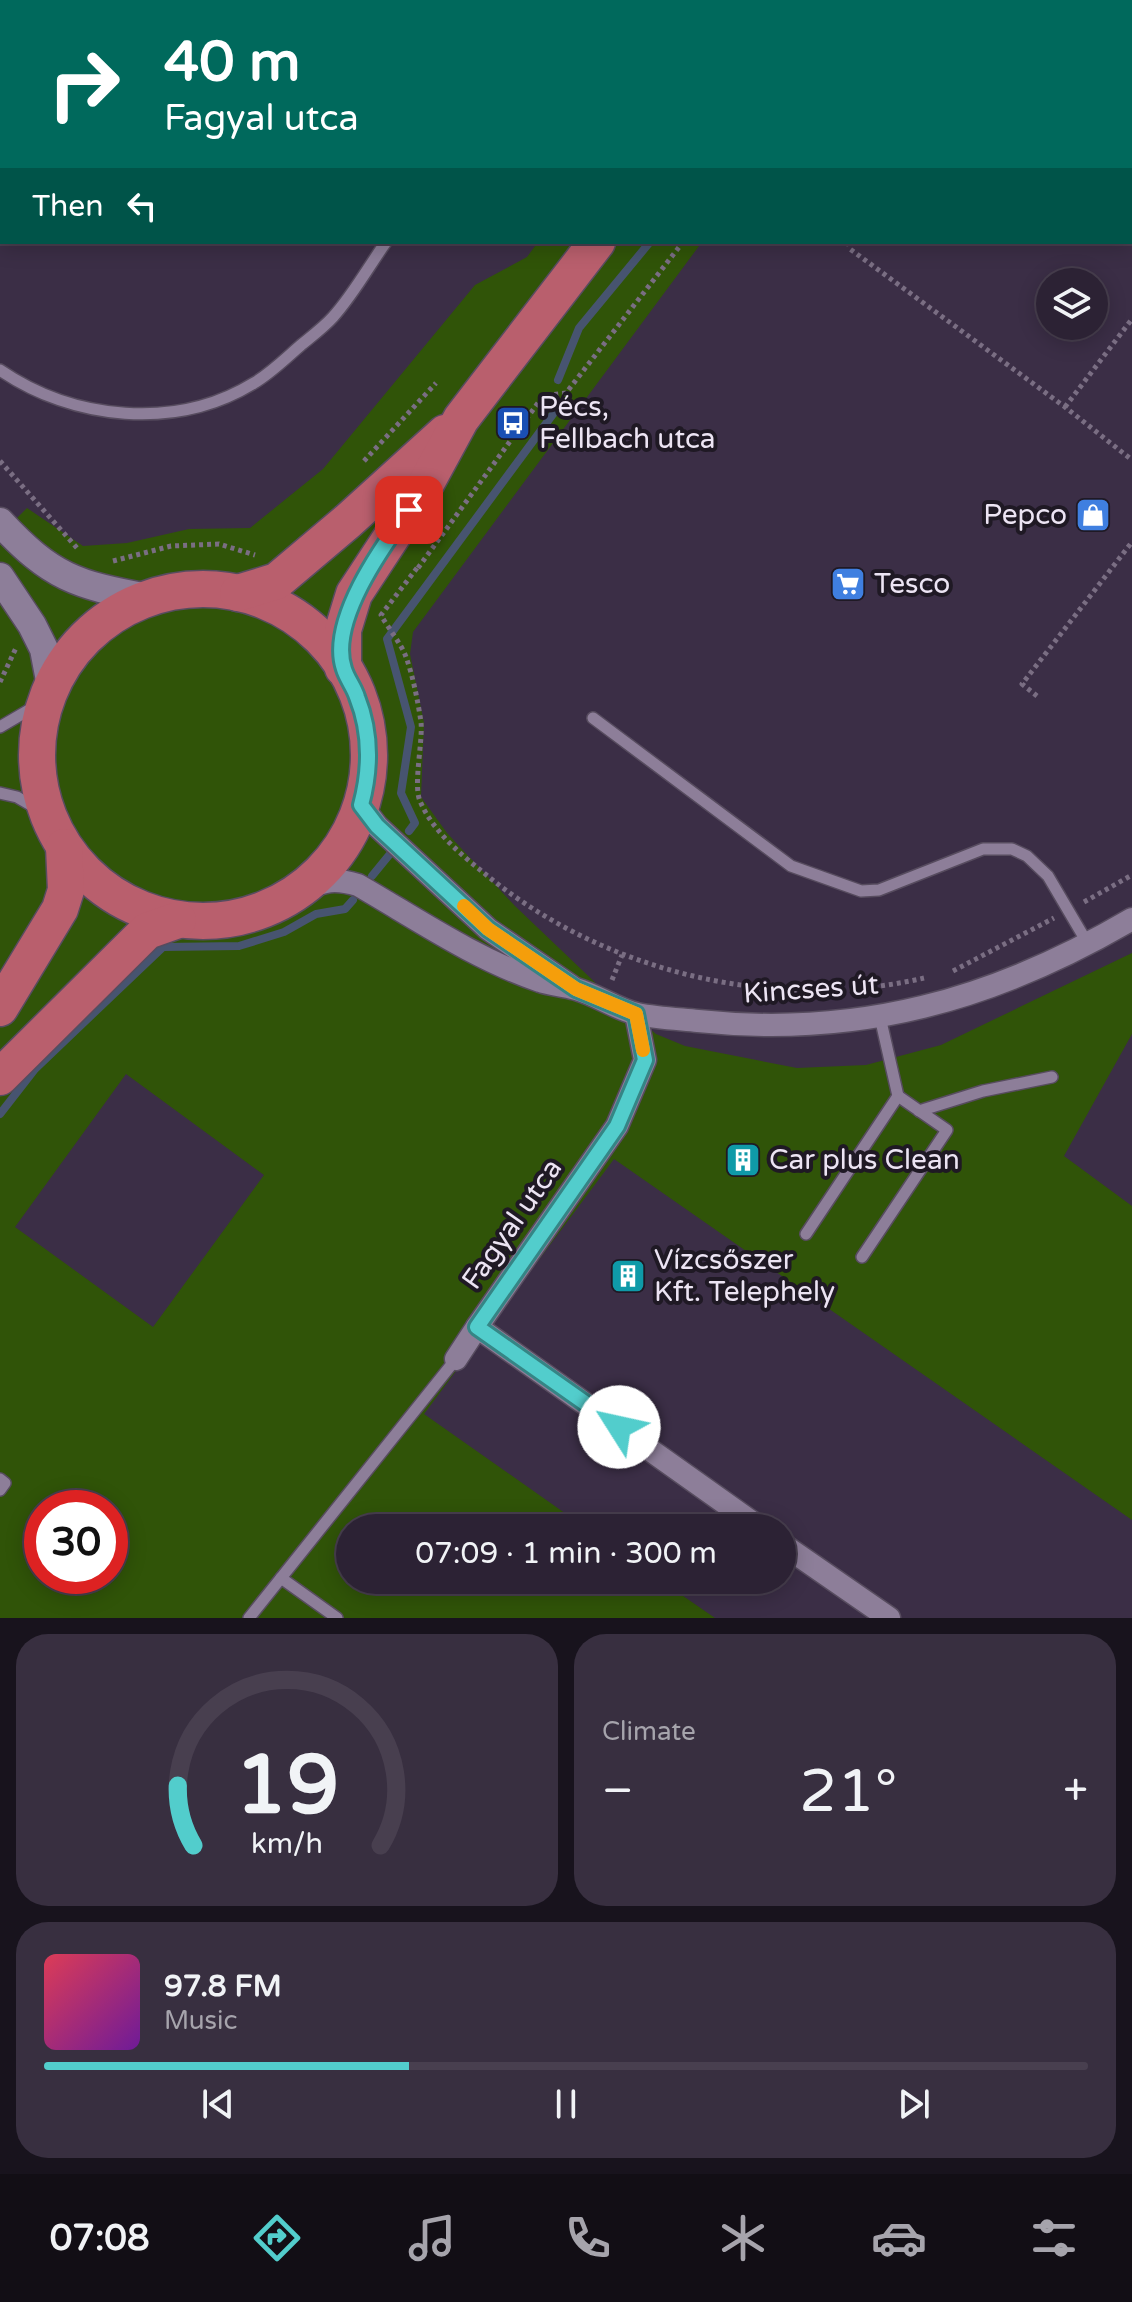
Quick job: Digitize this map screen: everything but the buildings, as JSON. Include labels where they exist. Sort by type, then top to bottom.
[{"type":"main road","points":[[343,668],[343,630],[354,594],[423,489],[461,419],[595,244]]},
{"type":"main road","points":[[238,593],[277,581],[461,419]]},
{"type":"main road","points":[[193,590],[238,593],[257,598],[291,615],[320,638],[343,668],[359,700],[367,734],[368,770],[355,822],[337,853],[313,880],[277,904],[253,914],[203,922],[178,920],[134,906],[113,895],[86,873],[64,847],[48,815],[39,782],[36,749],[48,693],[71,654],[98,626],[148,598],[193,590]]},
{"type":"main road","points":[[0,1008],[60,909],[66,890],[64,847]]},
{"type":"main road","points":[[0,1077],[147,931],[178,920]]},
{"type":"street","points":[[0,522],[25,549],[72,580],[92,588],[148,598]]},
{"type":"street","points":[[0,577],[44,649],[48,693]]},
{"type":"street","points":[[361,805],[377,826],[488,929],[576,989]]},
{"type":"street","points":[[298,891],[328,880],[358,885],[493,962],[542,982],[576,989]]},
{"type":"street","name":"Kincses út","points":[[576,989],[636,1014],[750,1027],[856,1022],[979,991],[1016,978],[1088,945],[1132,919]]},
{"type":"street","name":"Fagyal utca","points":[[636,1014],[645,1060],[617,1126],[477,1327],[740,1514]]},
{"type":"street","points":[[456,1359],[477,1327]]},
{"type":"street","points":[[796,1554],[889,1618]]},
{"type":"lane","points":[[0,370],[54,398],[95,410],[126,414],[173,412],[206,404],[255,383],[334,317],[385,244]]},
{"type":"lane","points":[[0,727],[48,693]]},
{"type":"lane","points":[[593,718],[791,866],[861,891],[879,890],[983,849],[1012,849],[1027,856],[1048,876],[1088,945]]},
{"type":"lane","points":[[0,793],[17,797],[48,815]]},
{"type":"lane","points":[[862,1257],[947,1130],[898,1096],[880,1017]]},
{"type":"lane","points":[[919,1111],[983,1091],[1052,1077]]},
{"type":"lane","points":[[806,1234],[898,1096]]},
{"type":"lane","points":[[249,1618],[456,1359]]},
{"type":"lane","points":[[0,1479],[5,1483],[0,1490]]},
{"type":"lane","points":[[281,1578],[337,1618]]},
{"type":"path","points":[[681,244],[566,393],[543,396],[381,615],[406,654],[421,723],[418,798],[444,836],[509,894],[544,918],[622,955],[692,976],[768,990],[816,991],[866,987],[936,975]]},
{"type":"path","points":[[849,244],[850,249],[1132,460]]},
{"type":"path","points":[[1065,407],[1132,319]]},
{"type":"path","points":[[361,465],[436,383]]},
{"type":"path","points":[[0,461],[78,550]]},
{"type":"path","points":[[1037,696],[1022,684],[1132,542]]},
{"type":"path","points":[[103,561],[117,561],[171,546],[207,544],[219,544],[259,556]]},
{"type":"path","points":[[383,551],[417,568]]},
{"type":"path","points":[[950,972],[1132,875]]},
{"type":"green space","points":[[537,244],[701,244],[413,632],[410,654],[424,723],[421,797],[447,833],[515,906],[603,990],[656,1034],[685,1046],[797,1068],[866,1065],[941,1045],[1132,953],[1132,1034],[1064,1156],[1132,1206],[1132,1520],[614,1159],[424,1414],[566,1514],[336,1514],[336,1594],[680,1594],[715,1618],[0,1618],[0,535],[27,508],[83,546],[127,543],[189,529],[250,528],[323,469],[475,285],[527,257]],"holes":[[[126,1074],[264,1175],[153,1327],[15,1227]]]},
{"type":"waterway","points":[[558,380],[579,328],[648,244]]},
{"type":"waterway","points":[[409,831],[415,823],[401,793],[411,727],[387,639],[556,410]]},
{"type":"waterway","points":[[372,876],[390,854]]},
{"type":"waterway","points":[[0,1114],[35,1069],[163,947],[239,946],[284,932],[316,914],[345,909],[353,900]]},
{"type":"slow traffic","points":[[464,906],[488,929],[576,989],[636,1014],[643,1050]]},
{"type":"place","name":"Pécs, Fellbach utca","points":[[513,423]]},
{"type":"place","name":"Pepco","points":[[1093,515]]},
{"type":"place","name":"Tesco","points":[[848,584]]},
{"type":"place","name":"Car plus Clean","points":[[743,1160]]},
{"type":"place","name":"Vízcsőszer Kft. Telephely","points":[[628,1276]]},
{"type":"route","points":[[409,510],[354,594],[343,630],[343,668],[359,700],[369,752],[366,788],[361,805],[377,826],[488,929],[576,989],[636,1014],[645,1060],[617,1126],[477,1327],[619,1427]]}]
